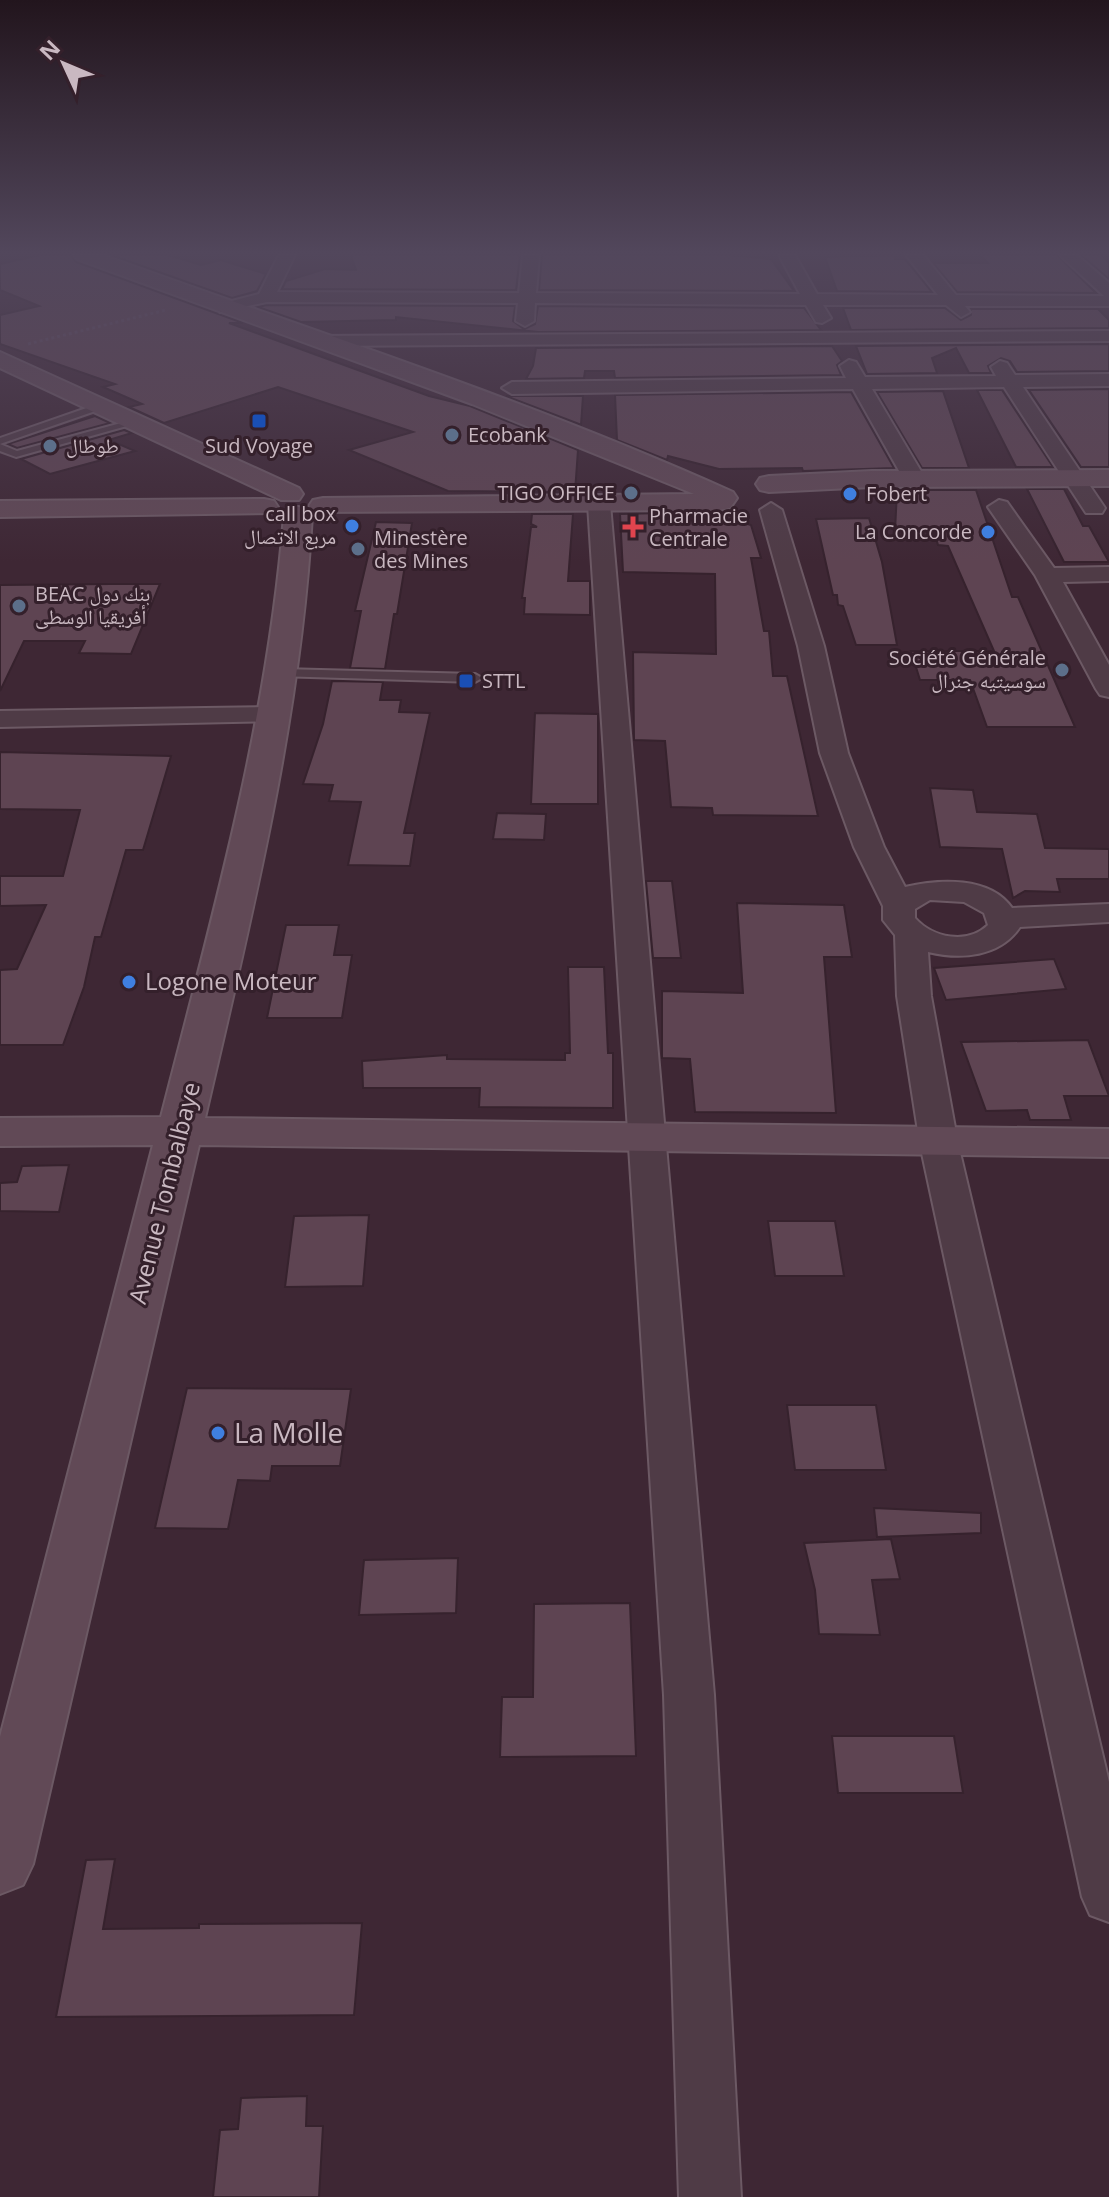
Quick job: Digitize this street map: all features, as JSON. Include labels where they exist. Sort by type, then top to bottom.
[{"type":"street","points":[[363,358],[656,467],[726,500]]},
{"type":"street","points":[[512,388],[520,358]]},
{"type":"street","points":[[844,358],[914,478]]},
{"type":"street","points":[[994,358],[1077,478],[1102,508]]},
{"type":"street","points":[[0,359],[143,425],[294,505]]},
{"type":"street","points":[[480,399],[512,388],[1109,380]]},
{"type":"street","points":[[656,467],[769,496],[914,478],[1109,478]]},
{"type":"street","points":[[726,500],[727,491],[844,507]]},
{"type":"street","points":[[769,496],[811,646],[834,753],[869,847],[905,920],[914,996],[939,1144],[1109,1897]]},
{"type":"street","points":[[0,509],[599,504],[726,500]]},
{"type":"street","points":[[599,504],[689,1695],[710,2197]]},
{"type":"street","name":"Avenue Tombalbaye","points":[[0,1864],[259,806],[292,607],[294,505]]},
{"type":"street","points":[[968,507],[1031,507]]},
{"type":"street","points":[[999,507],[1047,575],[1109,689]]},
{"type":"street","points":[[1062,508],[1102,508]]},
{"type":"street","points":[[1047,575],[1109,574]]},
{"type":"street","points":[[0,719],[279,694]]},
{"type":"street","points":[[905,920],[916,894],[959,891],[988,901],[1004,918],[1109,913]]},
{"type":"street","points":[[905,920],[932,943],[957,946],[981,943],[998,935],[1004,918]]},
{"type":"street","points":[[0,1132],[181,1130],[647,1136],[939,1144],[1109,1143]]},
{"type":"lane","points":[[0,444],[101,406]]},
{"type":"lane","points":[[0,444],[16,454],[91,434],[143,425]]},
{"type":"lane","points":[[26,462],[106,440],[143,425]]},
{"type":"lane","points":[[91,434],[106,440]]},
{"type":"lane","points":[[37,449],[51,455]]},
{"type":"lane","points":[[279,694],[475,678]]},
{"type":"building","points":[[39,358],[324,358],[429,396],[470,406],[578,450],[575,492],[448,491],[349,450],[413,432],[278,387],[164,423],[129,407],[142,404],[103,387],[115,384]]},
{"type":"building","points":[[534,358],[840,358],[842,361],[837,365],[841,375],[615,378],[614,371],[585,371],[584,378],[526,379]]},
{"type":"building","points":[[861,358],[933,358],[937,373],[867,374]]},
{"type":"building","points":[[961,358],[1109,358],[1109,371],[1017,372],[1010,361],[1001,358],[988,366],[991,373],[969,373]]},
{"type":"building","points":[[1109,389],[1109,467],[1081,467],[1029,390]]},
{"type":"building","points":[[977,390],[1002,390],[1053,467],[1016,467]]},
{"type":"building","points":[[943,391],[969,468],[922,468],[877,392]]},
{"type":"building","points":[[851,392],[894,468],[803,471],[802,468],[719,469],[668,456],[667,460],[617,440],[615,395]]},
{"type":"building","points":[[506,396],[583,396],[581,425],[579,424]]},
{"type":"building","points":[[95,416],[110,423],[17,448],[8,444]]},
{"type":"building","points":[[124,430],[132,433],[109,440],[135,451],[50,474],[21,459]]},
{"type":"building","points":[[1027,489],[1064,489],[1083,526],[1089,526],[1109,562],[1064,562]]},
{"type":"building","points":[[886,490],[976,490],[1012,597],[1018,597],[1075,727],[987,727],[970,680],[920,680],[911,651],[994,651],[948,546],[938,545],[934,531],[895,531],[897,491]]},
{"type":"building","points":[[663,513],[663,521],[734,520],[751,525],[761,558],[751,558],[764,631],[769,631],[773,676],[787,676],[818,816],[713,815],[712,808],[671,807],[665,741],[634,740],[633,652],[716,654],[715,574],[623,572],[620,514]]},
{"type":"building","points":[[532,514],[573,514],[568,581],[590,581],[590,615],[524,614],[525,598],[522,598],[531,527],[537,527],[531,524]]},
{"type":"building","points":[[869,518],[882,562],[897,645],[856,645],[843,606],[838,605],[837,595],[833,595],[816,519]]},
{"type":"building","points":[[376,522],[412,523],[397,614],[394,614],[385,669],[350,668],[361,611],[355,611]]},
{"type":"building","points":[[160,584],[131,654],[79,653],[85,641],[24,641],[0,691],[0,585]]},
{"type":"building","points":[[332,681],[383,682],[380,700],[401,700],[399,712],[430,713],[404,833],[415,833],[410,866],[348,865],[361,802],[329,801],[333,785],[303,784],[323,724]]},
{"type":"building","points":[[535,713],[598,714],[598,804],[531,804]]},
{"type":"building","points":[[0,752],[171,756],[143,850],[126,850],[101,937],[95,937],[84,987],[63,1045],[0,1045],[0,970],[17,969],[46,905],[0,906],[0,876],[63,876],[80,810],[0,809]]},
{"type":"building","points":[[930,788],[973,790],[977,812],[1037,814],[1045,848],[1109,849],[1109,879],[1057,879],[1060,892],[1025,891],[1013,898],[1002,849],[940,847]]},
{"type":"building","points":[[497,813],[546,814],[544,840],[493,839]]},
{"type":"building","points":[[646,881],[672,881],[681,958],[653,958]]},
{"type":"building","points":[[737,903],[844,905],[852,957],[824,957],[836,1113],[695,1112],[690,1059],[662,1058],[662,991],[743,993]]},
{"type":"building","points":[[286,925],[339,925],[334,955],[352,955],[342,1018],[267,1018]]},
{"type":"building","points":[[1054,959],[1066,989],[946,1000],[934,968]]},
{"type":"building","points":[[568,967],[604,967],[608,1053],[613,1053],[613,1108],[479,1107],[480,1088],[363,1088],[362,1061],[447,1055],[447,1059],[565,1060],[565,1053],[570,1053]]},
{"type":"building","points":[[1088,1040],[1109,1096],[1064,1096],[1071,1120],[1030,1120],[1027,1110],[986,1111],[961,1042]]},
{"type":"building","points":[[69,1165],[59,1212],[0,1211],[0,1183],[17,1182],[22,1166]]},
{"type":"building","points":[[369,1215],[363,1286],[285,1287],[294,1216]]},
{"type":"building","points":[[768,1221],[835,1221],[844,1276],[775,1276]]},
{"type":"building","points":[[187,1388],[351,1389],[340,1466],[272,1466],[270,1481],[238,1480],[228,1529],[155,1528]]},
{"type":"building","points":[[787,1405],[876,1405],[886,1470],[795,1470]]},
{"type":"building","points":[[874,1508],[981,1513],[981,1533],[877,1537]]},
{"type":"building","points":[[891,1539],[900,1579],[872,1580],[880,1635],[819,1634],[815,1590],[804,1543]]},
{"type":"building","points":[[458,1558],[456,1613],[359,1615],[364,1560]]},
{"type":"building","points":[[630,1603],[636,1756],[500,1757],[502,1697],[533,1697],[534,1604]]},
{"type":"building","points":[[832,1736],[954,1736],[963,1793],[838,1793]]},
{"type":"building","points":[[115,1859],[103,1929],[199,1928],[199,1924],[362,1923],[354,2015],[56,2017],[86,1860]]},
{"type":"building","points":[[307,2096],[306,2126],[323,2126],[319,2197],[213,2197],[220,2130],[238,2129],[241,2098]]},
{"type":"place","name":"Sud Voyage","points":[[259,421]]},
{"type":"place","name":"Ecobank","points":[[452,435]]},
{"type":"place","name":"طوطال","points":[[50,446]]},
{"type":"place","name":"TIGO OFFICE","points":[[631,493]]},
{"type":"place","name":"Fobert","points":[[850,494]]},
{"type":"place","name":"call box مربع الاتصال","points":[[352,526]]},
{"type":"place","name":"Pharmacie Centrale","points":[[633,527]]},
{"type":"place","name":"La Concorde","points":[[988,532]]},
{"type":"place","name":"Minestère des Mines","points":[[358,549]]},
{"type":"place","name":"BEAC بنك دول أفريقيا الوسطى","points":[[19,606]]},
{"type":"place","name":"Société Générale سوسيتيه جنرال","points":[[1062,670]]},
{"type":"place","name":"STTL","points":[[466,681]]},
{"type":"place","name":"Logone Moteur","points":[[129,982]]},
{"type":"place","name":"La Molle","points":[[218,1433]]}]
